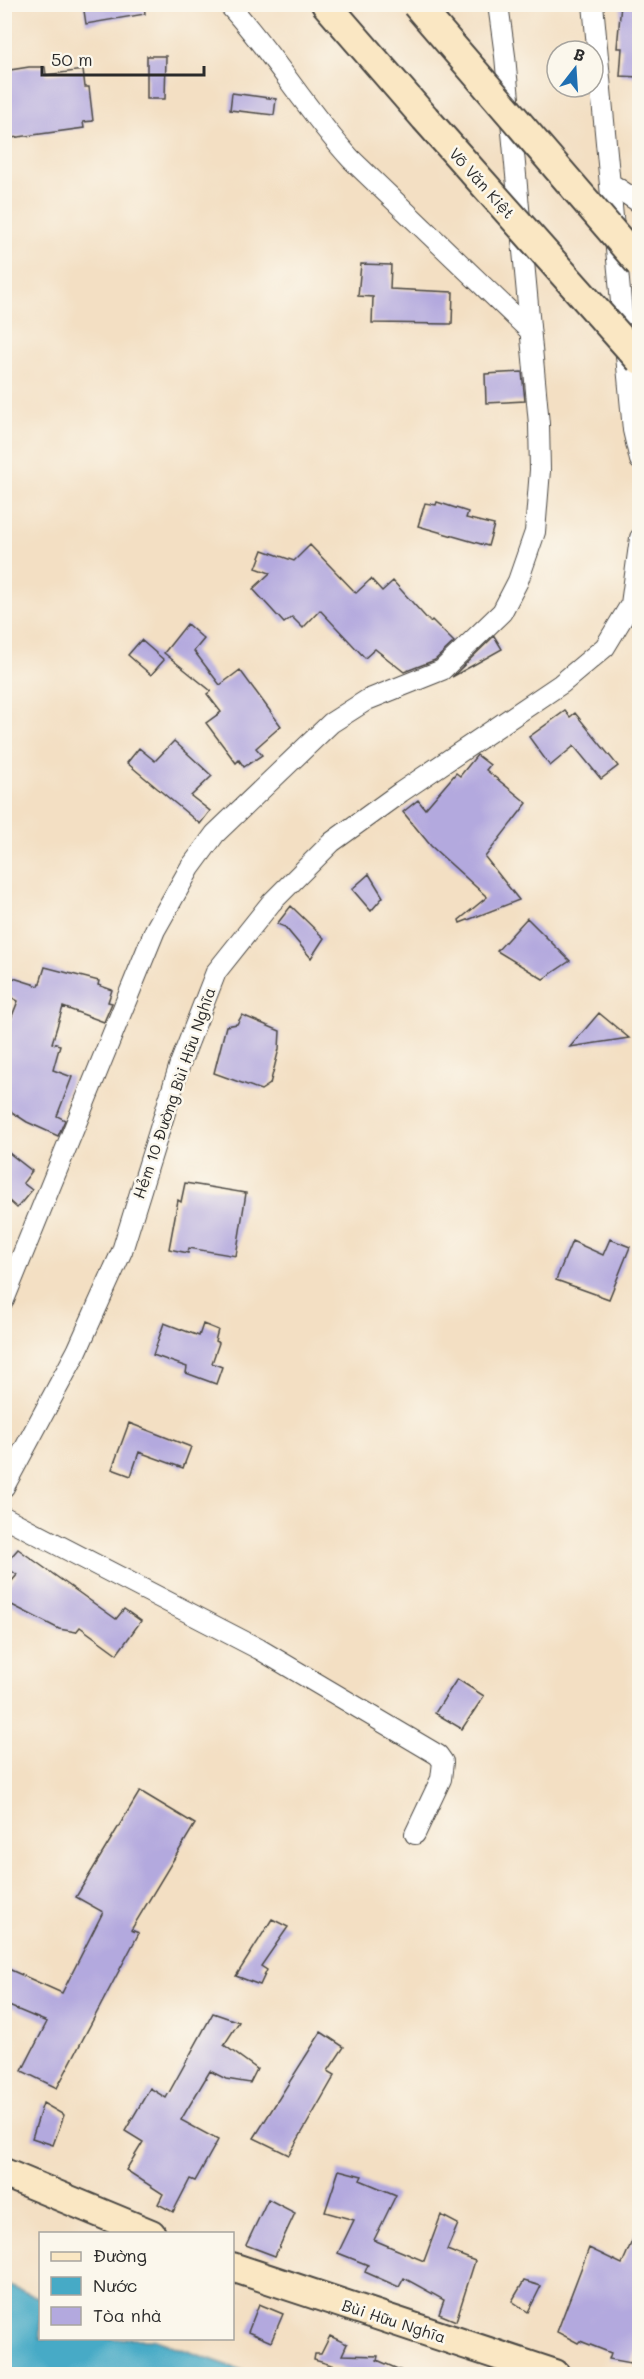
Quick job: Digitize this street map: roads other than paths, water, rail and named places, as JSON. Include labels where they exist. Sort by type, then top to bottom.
[{"type":"main road","name":"Võ Văn Kiệt","points":[[326,4],[639,360]]},
{"type":"main road","points":[[416,4],[639,264]]},
{"type":"main road","points":[[4,2173],[146,2232]]},
{"type":"main road","name":"Bùi Hữu Nghĩa","points":[[234,2268],[555,2374]]},
{"type":"street","points":[[228,4],[254,32],[333,140],[528,329]]},
{"type":"street","points":[[4,1300],[155,930],[190,868],[215,834],[331,723],[367,700],[437,673],[485,630],[510,599],[528,554],[538,506],[539,424],[536,380],[528,329],[525,262],[498,4]]},
{"type":"street","points":[[593,4],[633,430],[639,460]]},
{"type":"street","points":[[610,183],[639,203]]},
{"type":"street","name":"Hẻm 10 Đường Bùi Hữu Nghĩa","points":[[4,1487],[77,1351],[122,1251],[180,1064],[216,972],[270,903],[333,842],[401,792],[561,684],[605,646],[631,604],[639,538]]},
{"type":"street","points":[[4,1517],[259,1649],[438,1755],[443,1762],[441,1779],[415,1834]]},
{"type":"water","points":[[4,2284],[39,2298],[39,2340],[156,2340],[253,2374],[5,2374]]}]
